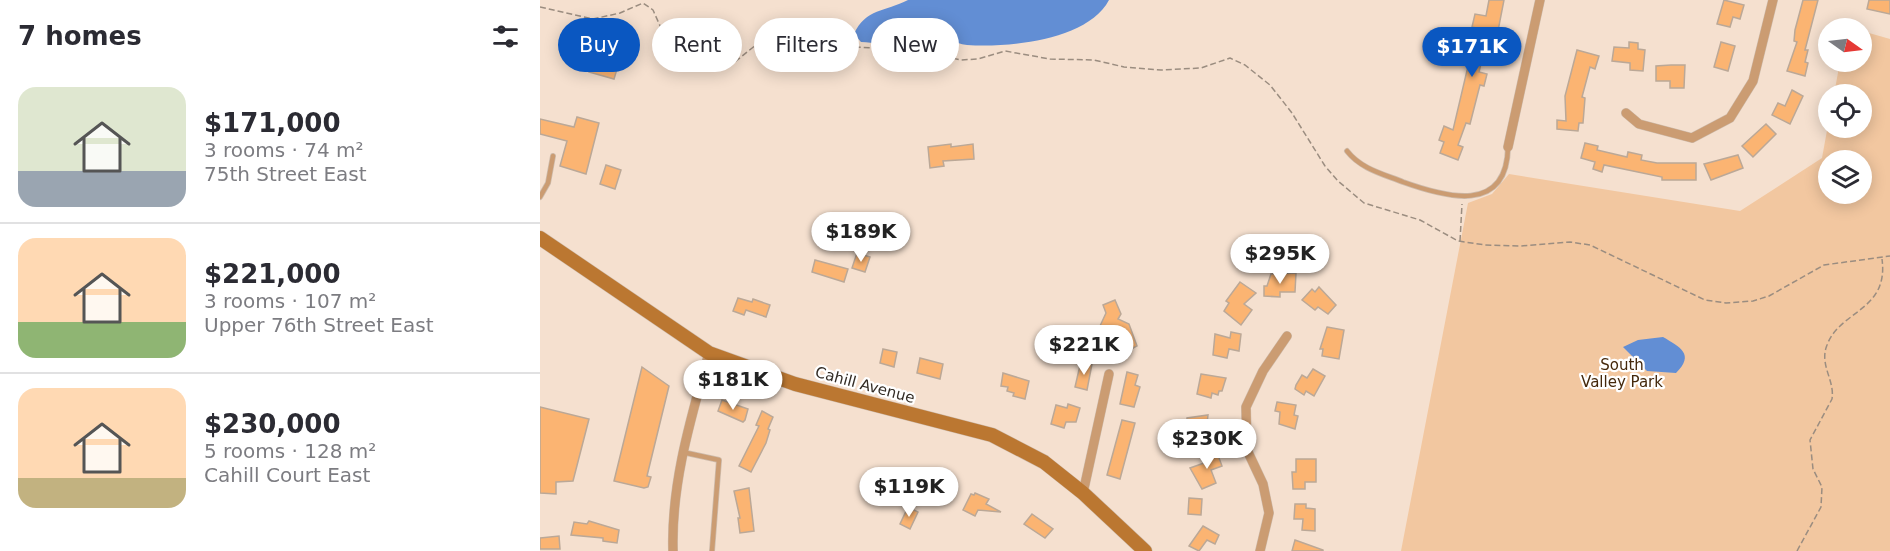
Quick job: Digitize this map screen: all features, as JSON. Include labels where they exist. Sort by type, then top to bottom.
[{"type":"street","points":[[1508,147],[1540,0]]},
{"type":"street","points":[[1626,112],[1639,124],[1692,138],[1730,118],[1754,81],[1773,0]]},
{"type":"street","name":"Cahill Avenue","points":[[540,238],[709,353],[795,384],[992,435],[1044,462],[1083,493],[1145,551]]},
{"type":"street","points":[[1260,551],[1269,513],[1263,484],[1247,450],[1246,406],[1263,371],[1287,336]]},
{"type":"street","points":[[673,551],[672,514],[682,452],[709,353]]},
{"type":"street","points":[[1083,493],[1109,374]]},
{"type":"lane","points":[[1347,151],[1360,164],[1371,170],[1436,194],[1462,197],[1489,191],[1497,184],[1506,165],[1508,147]]},
{"type":"lane","points":[[540,197],[548,183],[553,156]]},
{"type":"lane","points":[[682,452],[719,460],[712,551]]},
{"type":"path","points":[[540,7],[593,19],[620,13],[644,3],[653,10],[669,46],[678,46],[681,24],[689,20],[705,32],[720,53],[736,61],[772,32],[785,28],[815,27],[857,47],[917,51],[962,60],[978,59],[1005,51],[1050,59],[1094,60],[1124,67],[1161,70],[1202,68],[1224,59],[1235,59],[1270,85],[1292,113],[1325,166],[1350,192],[1364,202],[1420,220],[1460,241],[1485,245],[1521,246],[1570,242],[1590,245],[1690,294],[1726,303],[1753,301],[1769,296],[1824,265],[1890,256]]},
{"type":"path","points":[[1460,241],[1462,197]]},
{"type":"path","points":[[1797,551],[1821,507],[1823,497],[1814,469],[1810,440],[1832,399],[1833,393],[1824,361],[1826,346],[1831,337],[1864,309],[1874,295],[1882,282],[1882,258]]},
{"type":"green space","name":"South Valley Park","points":[[1872,34],[1890,39],[1890,551],[1401,551],[1468,203],[1492,194],[1509,174],[1740,211],[1818,161],[1818,204],[1872,204],[1872,150],[1823,150],[1826,138],[1872,138],[1872,84],[1836,84],[1838,72],[1872,72]]},
{"type":"water","points":[[908,0],[1109,0],[1099,14],[1084,24],[1066,33],[1025,43],[984,46],[959,43],[959,18],[871,18],[871,43],[861,42],[859,26],[864,19]]},
{"type":"water","points":[[1663,337],[1680,348],[1685,356],[1682,366],[1676,373],[1647,371],[1623,347],[1638,340]]},
{"type":"building","points":[[1489,0],[1504,0],[1497,36],[1488,37],[1485,46],[1479,72],[1487,74],[1484,86],[1480,85],[1470,124],[1466,123],[1458,145],[1463,147],[1458,160],[1440,153],[1444,142],[1439,140],[1444,126],[1453,130],[1477,28],[1472,27],[1475,14],[1486,16]]},
{"type":"building","points":[[1724,0],[1744,5],[1740,19],[1733,17],[1730,27],[1717,24]]},
{"type":"building","points":[[1803,0],[1818,0],[1805,50],[1808,50],[1805,62],[1808,63],[1805,76],[1787,71],[1797,42],[1794,41],[1795,30]]},
{"type":"building","points":[[1869,0],[1890,0],[1890,14],[1867,9]]},
{"type":"building","points":[[1629,42],[1638,43],[1638,49],[1645,50],[1643,71],[1630,70],[1630,63],[1612,61],[1614,47],[1629,48]]},
{"type":"building","points":[[1721,42],[1735,46],[1728,71],[1714,67]]},
{"type":"building","points":[[1577,50],[1599,56],[1595,69],[1590,67],[1582,97],[1585,98],[1583,123],[1579,123],[1578,131],[1557,129],[1557,120],[1566,121],[1565,96]]},
{"type":"building","points":[[1685,65],[1684,88],[1670,88],[1670,81],[1656,81],[1656,66]]},
{"type":"building","points":[[589,72],[616,72],[614,79]]},
{"type":"building","points":[[1792,90],[1803,96],[1790,124],[1772,115],[1778,103],[1785,106]]},
{"type":"building","points":[[577,117],[599,123],[586,174],[560,166],[567,141],[540,134],[540,119],[574,127]]},
{"type":"building","points":[[1766,124],[1776,134],[1753,157],[1742,146]]},
{"type":"building","points":[[1585,143],[1598,146],[1597,150],[1627,157],[1628,152],[1642,155],[1641,160],[1657,163],[1696,163],[1696,180],[1662,180],[1662,177],[1604,165],[1602,172],[1593,169],[1595,162],[1581,158]]},
{"type":"building","points":[[951,144],[951,147],[973,144],[974,159],[943,161],[944,166],[930,168],[928,147]]},
{"type":"building","points":[[1738,155],[1743,168],[1711,180],[1704,164]]},
{"type":"building","points":[[606,165],[621,170],[615,189],[600,184]]},
{"type":"building","points":[[857,253],[870,257],[865,272],[852,268]]},
{"type":"building","points":[[815,260],[848,269],[844,282],[812,272]]},
{"type":"building","points":[[1296,273],[1295,292],[1280,292],[1280,297],[1264,296],[1264,286],[1267,286],[1271,274]]},
{"type":"building","points":[[1240,282],[1256,293],[1244,304],[1252,310],[1241,325],[1224,311],[1229,303],[1226,301]]},
{"type":"building","points":[[1319,287],[1336,305],[1328,314],[1318,307],[1315,310],[1302,300],[1312,289],[1315,292]]},
{"type":"building","points":[[738,298],[752,302],[753,299],[770,305],[766,317],[746,310],[744,315],[733,311]]},
{"type":"building","points":[[1115,300],[1121,314],[1118,319],[1129,324],[1137,346],[1126,352],[1117,333],[1100,326],[1106,313],[1103,305]]},
{"type":"building","points":[[1327,327],[1344,330],[1339,359],[1322,356],[1323,349],[1320,349]]},
{"type":"building","points":[[1231,332],[1241,334],[1239,351],[1229,349],[1227,358],[1213,355],[1215,334],[1230,338]]},
{"type":"building","points":[[883,349],[897,352],[894,367],[880,363]]},
{"type":"building","points":[[920,358],[943,364],[940,379],[917,373]]},
{"type":"building","points":[[1081,361],[1092,364],[1087,390],[1075,387]]},
{"type":"building","points":[[642,367],[669,386],[647,476],[651,477],[648,487],[644,488],[614,481]]},
{"type":"building","points":[[1313,369],[1325,376],[1314,396],[1306,391],[1304,395],[1295,389],[1296,385],[1302,375],[1307,378]]},
{"type":"building","points":[[1127,372],[1138,375],[1135,385],[1140,387],[1134,407],[1120,404]]},
{"type":"building","points":[[1003,373],[1029,381],[1025,399],[1013,396],[1014,393],[1007,391],[1008,387],[1001,386]]},
{"type":"building","points":[[1201,374],[1226,378],[1222,391],[1219,391],[1218,395],[1212,393],[1211,398],[1197,394]]},
{"type":"building","points":[[722,400],[748,409],[745,420],[743,422],[718,411]]},
{"type":"building","points":[[1277,402],[1296,405],[1294,415],[1298,416],[1295,429],[1279,424],[1280,412],[1275,411]]},
{"type":"building","points":[[1068,404],[1080,408],[1076,422],[1066,422],[1064,428],[1051,424],[1056,405],[1067,408]]},
{"type":"building","points":[[540,407],[589,419],[573,481],[556,482],[556,494],[540,493]]},
{"type":"building","points":[[762,411],[773,417],[766,443],[751,472],[739,466],[759,426],[756,425]]},
{"type":"building","points":[[1208,415],[1205,440],[1187,440],[1187,418]]},
{"type":"building","points":[[1122,420],[1135,423],[1120,479],[1107,475]]},
{"type":"building","points":[[1216,450],[1222,466],[1211,470],[1216,483],[1202,489],[1190,468],[1207,462],[1204,454]]},
{"type":"building","points":[[1296,459],[1316,459],[1316,482],[1305,482],[1305,489],[1293,489],[1292,472],[1296,472]]},
{"type":"building","points":[[890,468],[907,471],[904,484],[888,481]]},
{"type":"building","points":[[749,488],[754,531],[740,533],[738,518],[740,518],[734,491]]},
{"type":"building","points":[[975,493],[989,499],[986,504],[1001,512],[978,510],[975,516],[963,510],[971,494]]},
{"type":"building","points":[[1189,498],[1202,499],[1201,515],[1188,514]]},
{"type":"building","points":[[1295,504],[1306,504],[1306,508],[1315,509],[1315,531],[1302,530],[1303,519],[1294,519]]},
{"type":"building","points":[[908,507],[918,512],[910,529],[900,524]]},
{"type":"building","points":[[1032,514],[1053,529],[1045,538],[1024,524]]},
{"type":"building","points":[[589,521],[619,530],[617,543],[603,541],[603,538],[571,535],[574,522],[587,524]]},
{"type":"building","points":[[1203,526],[1219,535],[1215,544],[1207,540],[1199,551],[1189,546]]},
{"type":"building","points":[[559,536],[560,549],[540,549],[540,538]]},
{"type":"building","points":[[1295,540],[1323,550],[1323,551],[1292,551]]}]
